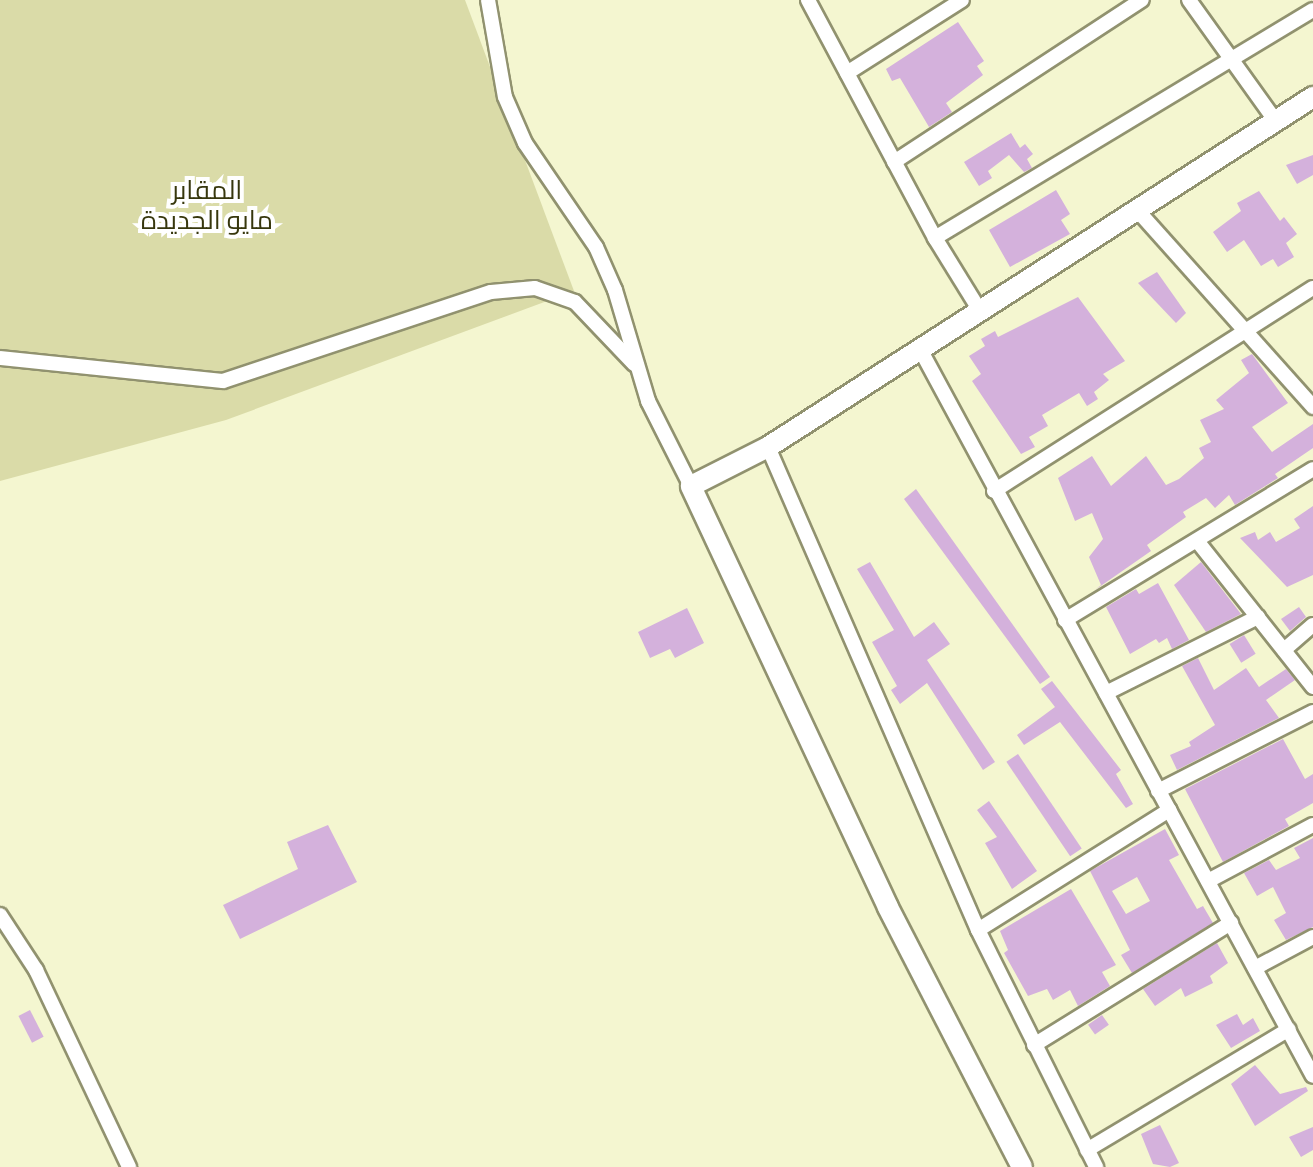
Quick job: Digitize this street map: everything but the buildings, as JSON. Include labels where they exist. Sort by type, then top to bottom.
[{"type":"street","points":[[488,0],[505,97],[525,143],[596,247],[615,290],[634,364],[888,907],[1022,1167]]},
{"type":"street","points":[[808,0],[935,238],[980,311]]},
{"type":"street","points":[[847,73],[962,0]]},
{"type":"street","points":[[894,162],[1142,0]]},
{"type":"street","points":[[1189,0],[1275,120]]},
{"type":"street","points":[[935,238],[1313,10]]},
{"type":"street","points":[[691,486],[768,447],[1275,120],[1311,102]]},
{"type":"street","points":[[1138,211],[1313,407]]},
{"type":"street","points":[[0,358],[223,381],[491,292],[535,288],[575,302],[634,364]]},
{"type":"street","points":[[994,491],[1313,288]]},
{"type":"street","points":[[920,349],[994,491],[1255,968],[1289,1029],[1309,1057],[1313,1076]]},
{"type":"street","points":[[768,447],[978,930],[1096,1167]]},
{"type":"street","points":[[1065,620],[1198,542],[1313,469]]},
{"type":"street","points":[[1198,542],[1313,687]]},
{"type":"street","points":[[1106,693],[1258,617]]},
{"type":"street","points":[[1284,650],[1313,625]]},
{"type":"street","points":[[1158,791],[1313,712]]},
{"type":"street","points":[[978,930],[1169,810]]},
{"type":"street","points":[[1208,881],[1313,825]]},
{"type":"street","points":[[0,915],[36,970],[129,1167]]},
{"type":"street","points":[[1034,1045],[1231,923]]},
{"type":"street","points":[[1255,968],[1313,937]]},
{"type":"street","points":[[1087,1150],[1289,1029]]},
{"type":"green space","name":"المقابر مايو الجديدة","points":[[0,0],[465,0],[574,291],[226,420],[0,481]]}]
